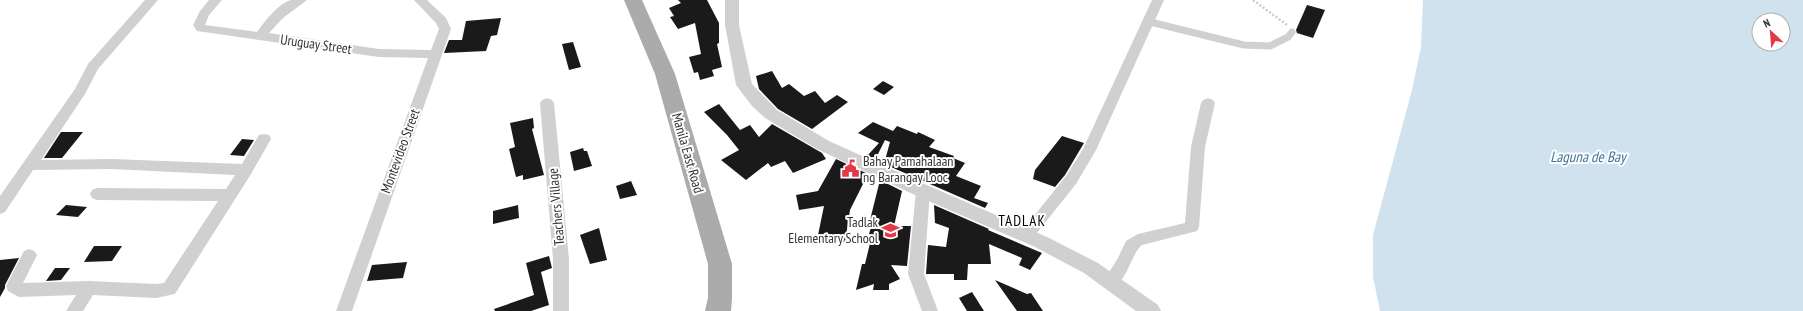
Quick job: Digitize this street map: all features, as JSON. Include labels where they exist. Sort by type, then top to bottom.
[{"type":"main road","name":"Manila East Road","points":[[633,0],[665,74],[720,264],[720,298],[718,311]]},
{"type":"street","points":[[0,208],[80,91],[93,68],[152,0]]},
{"type":"street","name":"Uruguay Street","points":[[216,0],[204,14],[199,25],[202,28],[379,53],[435,54]]},
{"type":"street","points":[[260,36],[273,18],[301,0]]},
{"type":"street","name":"Montevideo Street","points":[[344,311],[445,29],[442,22],[420,0]]},
{"type":"street","points":[[732,0],[732,25],[744,85],[758,102],[771,114],[823,145],[922,191],[1027,235],[1091,268],[1151,311]]},
{"type":"street","points":[[1027,235],[1071,180],[1089,150],[1150,22],[1158,0]]},
{"type":"street","name":"Teachers Village","points":[[547,103],[561,259],[561,311]]},
{"type":"street","points":[[1111,282],[1125,261],[1131,245],[1138,240],[1192,227],[1198,147],[1208,103]]},
{"type":"street","points":[[29,256],[14,286],[19,290],[89,288],[156,290],[169,288],[246,170],[264,139]]},
{"type":"street","points":[[29,165],[112,164],[246,170]]},
{"type":"street","points":[[922,191],[916,274],[930,311]]},
{"type":"street","points":[[97,194],[229,195]]},
{"type":"street","points":[[74,311],[89,288]]},
{"type":"lane","points":[[1150,22],[1244,45],[1270,46],[1288,37],[1292,32]]},
{"type":"path","points":[[1253,0],[1287,25],[1292,32]]},
{"type":"water","name":"Laguna de Bay","points":[[1423,0],[1803,0],[1803,311],[1380,311],[1373,277],[1373,235],[1412,90],[1421,47]]},
{"type":"building","points":[[678,0],[707,0],[719,23],[719,43],[717,44],[722,67],[712,70],[714,76],[700,80],[698,72],[694,73],[689,57],[701,54],[695,23],[678,29],[670,17],[674,16],[669,8],[681,3]]},
{"type":"building","points":[[1307,5],[1325,10],[1313,38],[1297,33],[1296,30]]},
{"type":"building","points":[[501,18],[497,35],[491,36],[486,51],[444,53],[449,40],[462,40],[466,21]]},
{"type":"building","points":[[573,42],[581,67],[569,70],[562,44]]},
{"type":"building","points":[[772,71],[782,88],[789,84],[804,96],[815,91],[825,103],[837,95],[848,102],[812,129],[778,109],[759,89],[756,76]]},
{"type":"building","points":[[883,81],[894,87],[884,95],[873,89]]},
{"type":"building","points":[[719,104],[740,130],[750,125],[759,137],[772,124],[822,153],[826,159],[793,173],[785,161],[771,167],[768,163],[746,180],[721,160],[739,150],[727,135],[704,112]]},
{"type":"building","points":[[533,118],[534,128],[532,129],[544,175],[523,180],[523,175],[516,177],[509,149],[515,147],[510,123]]},
{"type":"building","points":[[873,122],[893,131],[897,126],[917,134],[918,132],[935,140],[929,147],[954,156],[953,158],[965,163],[956,176],[981,186],[974,198],[988,203],[985,208],[884,164],[890,142],[885,140],[875,160],[867,156],[879,143],[858,133]]},
{"type":"building","points":[[61,132],[83,132],[62,158],[44,158]]},
{"type":"building","points":[[1062,136],[1084,143],[1065,175],[1055,187],[1033,179],[1035,170]]},
{"type":"building","points":[[242,139],[254,140],[244,156],[230,155]]},
{"type":"building","points":[[583,148],[584,151],[587,151],[592,166],[574,171],[570,152]]},
{"type":"building","points":[[836,159],[868,174],[850,210],[845,242],[817,240],[824,206],[799,210],[796,195],[818,191]]},
{"type":"building","name":"Tadlak Elementary School","points":[[880,180],[902,191],[894,226],[911,226],[907,266],[891,265],[900,279],[889,284],[889,290],[873,290],[874,284],[856,290],[862,264],[865,264],[872,235],[869,234],[872,224],[869,224]]},
{"type":"building","points":[[631,181],[637,195],[620,199],[616,186]]},
{"type":"building","points":[[66,205],[87,207],[78,217],[56,215]]},
{"type":"building","points":[[518,205],[519,218],[493,224],[493,211]]},
{"type":"building","points":[[934,205],[1042,253],[1030,270],[1019,265],[1022,258],[989,244],[991,264],[968,264],[967,280],[954,280],[954,274],[926,274],[928,245],[946,247],[949,228],[935,223]]},
{"type":"building","points":[[599,228],[607,260],[590,264],[580,235]]},
{"type":"building","points":[[94,246],[122,246],[112,261],[84,262]]},
{"type":"building","points":[[549,256],[552,268],[541,272],[549,305],[531,311],[495,311],[494,309],[534,295],[526,263]]},
{"type":"building","points":[[19,258],[5,285],[0,297],[0,260]]},
{"type":"building","points":[[407,262],[403,278],[367,281],[372,265]]},
{"type":"building","points":[[55,268],[70,268],[61,280],[46,281]]},
{"type":"building","points":[[995,280],[1027,294],[1031,293],[1043,311],[1017,311]]},
{"type":"building","points":[[972,292],[984,311],[967,311],[959,298]]},
{"type":"place","name":"Bahay Pamahalaan ng Barangay Looc","points":[[850,169]]},
{"type":"place","name":"Tadlak Elementary School","points":[[891,230]]},
{"type":"district","name":"TADLAK","points":[[1022,220]]}]
